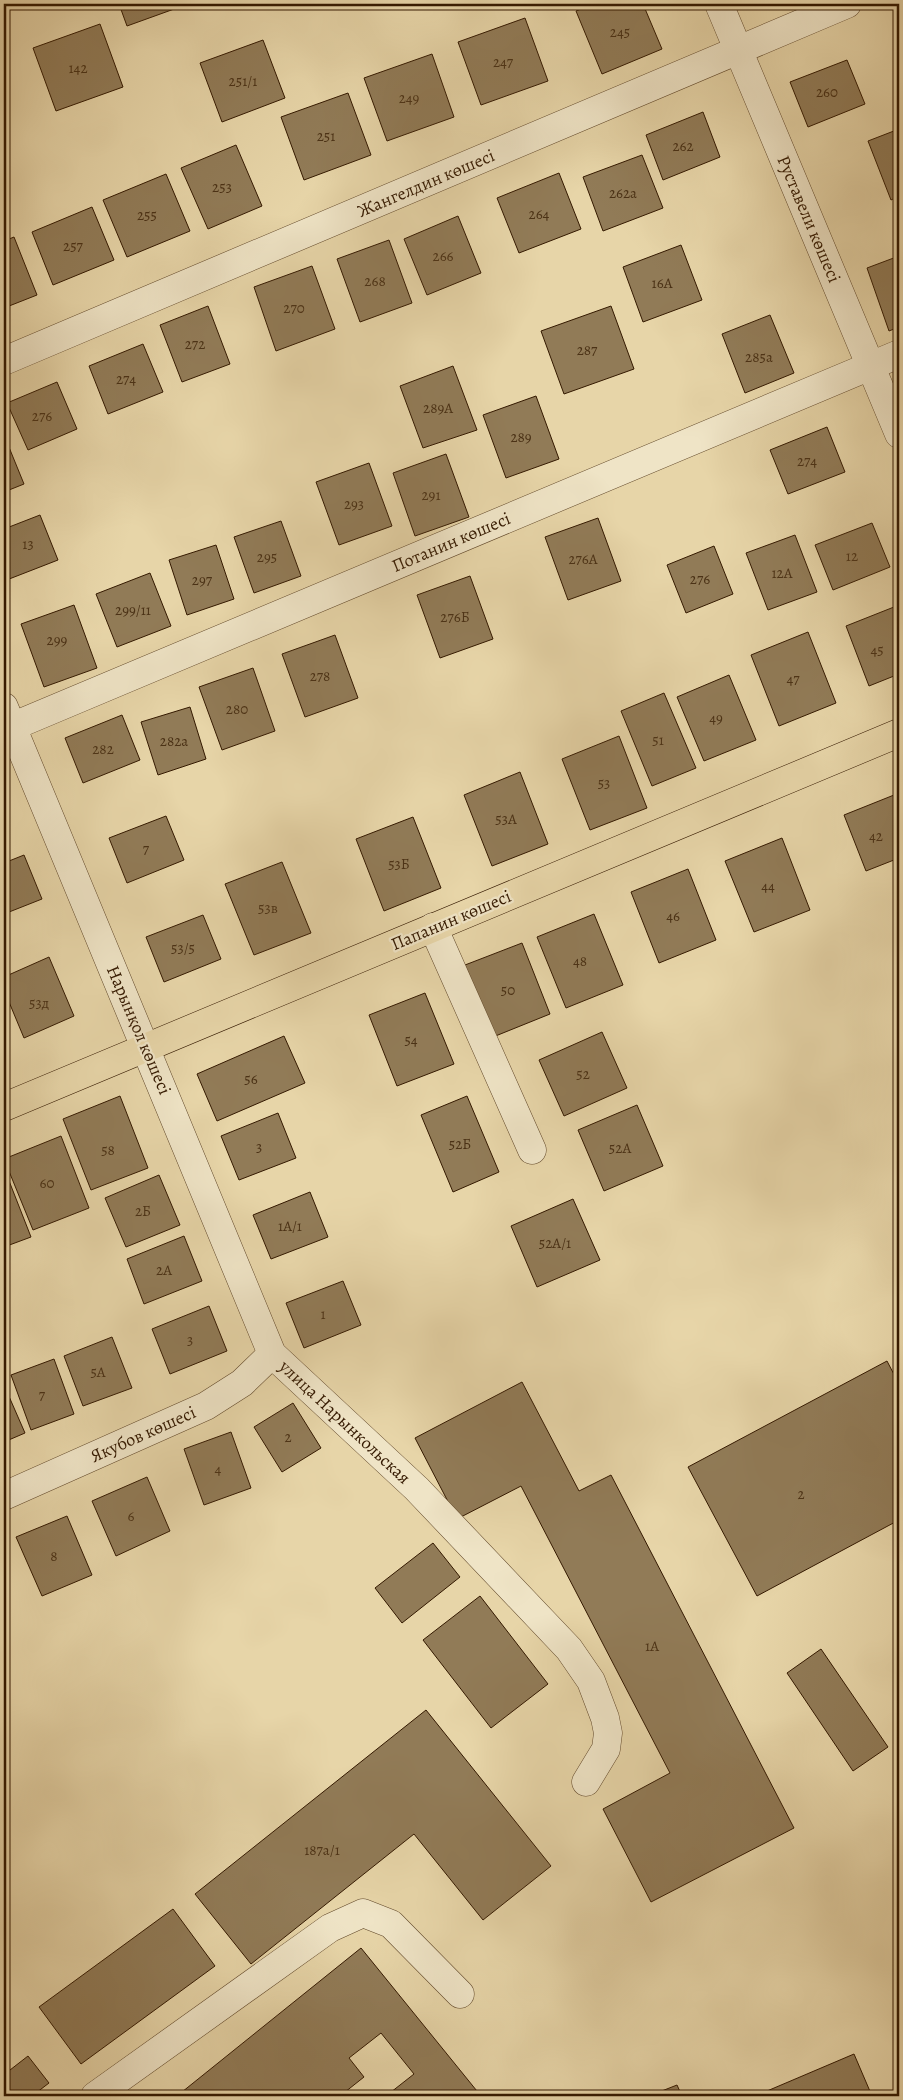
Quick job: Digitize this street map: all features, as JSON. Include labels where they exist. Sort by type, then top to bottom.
[{"type":"main road","name":"Папанин көшесі","points":[[4,1107],[146,1046],[899,733]]},
{"type":"street","name":"Руставели көшесі","points":[[719,4],[899,434]]},
{"type":"street","name":"Жангелдин көшесі","points":[[4,361],[847,4]]},
{"type":"street","name":"Потанин көшесі","points":[[6,721],[899,354]]},
{"type":"street","name":"Нарынқол көшесі","points":[[6,721],[146,1046],[272,1354]]},
{"type":"street","points":[[433,927],[532,1150]]},
{"type":"street","name":"улица Нарынкольская","points":[[272,1354],[417,1489],[569,1648],[591,1681],[606,1718],[608,1733],[606,1749],[586,1782]]},
{"type":"street","name":"Якубов көшесі","points":[[4,1496],[206,1406],[242,1383],[272,1354]]},
{"type":"street","points":[[95,2096],[330,1928],[363,1913],[391,1924],[460,1994]]},
{"type":"building","points":[[119,4],[188,4],[127,26]]},
{"type":"building","points":[[594,4],[643,4],[662,49],[602,74],[576,11]]},
{"type":"building","points":[[525,18],[548,81],[481,105],[458,42]]},
{"type":"building","points":[[100,24],[123,87],[56,111],[33,48]]},
{"type":"building","points":[[263,40],[285,98],[222,122],[200,63]]},
{"type":"building","points":[[432,54],[454,117],[387,141],[364,78]]},
{"type":"building","points":[[847,60],[865,104],[808,127],[790,82]]},
{"type":"building","points":[[348,93],[371,155],[304,180],[281,117]]},
{"type":"building","points":[[703,112],[720,157],[663,180],[646,135]]},
{"type":"building","points":[[899,129],[899,196],[891,200],[868,141]]},
{"type":"building","points":[[236,145],[262,206],[208,229],[181,168]]},
{"type":"building","points":[[642,155],[663,208],[603,231],[583,177]]},
{"type":"building","points":[[559,173],[581,229],[519,253],[497,198]]},
{"type":"building","points":[[166,174],[190,231],[127,257],[103,200]]},
{"type":"building","points":[[92,207],[114,260],[53,285],[32,232]]},
{"type":"building","points":[[458,216],[481,273],[427,295],[404,239]]},
{"type":"building","points":[[14,237],[37,295],[4,308],[4,241]]},
{"type":"building","points":[[389,240],[412,303],[360,322],[337,259]]},
{"type":"building","points":[[681,245],[702,300],[643,322],[623,267]]},
{"type":"building","points":[[899,256],[899,327],[889,331],[867,268]]},
{"type":"building","points":[[312,266],[335,329],[276,351],[254,287]]},
{"type":"building","points":[[208,306],[230,364],[182,382],[160,325]]},
{"type":"building","points":[[611,306],[634,369],[564,394],[541,331]]},
{"type":"building","points":[[770,315],[794,373],[745,393],[722,334]]},
{"type":"building","points":[[143,344],[163,392],[108,414],[89,366]]},
{"type":"building","points":[[453,366],[477,430],[423,448],[400,386]]},
{"type":"building","points":[[57,382],[77,429],[28,450],[7,403]]},
{"type":"building","points":[[536,396],[559,459],[506,478],[483,415]]},
{"type":"building","points":[[827,427],[845,472],[788,494],[770,450]]},
{"type":"building","points":[[4,435],[24,484],[4,492]]},
{"type":"building","points":[[446,454],[469,517],[415,536],[393,473]]},
{"type":"building","points":[[369,463],[392,526],[339,545],[316,482]]},
{"type":"building","points":[[40,515],[58,560],[4,581],[4,529]]},
{"type":"building","points":[[598,518],[621,581],[568,600],[545,537]]},
{"type":"building","points":[[281,521],[301,576],[254,593],[234,537]]},
{"type":"building","points":[[872,523],[890,567],[833,590],[815,545]]},
{"type":"building","points":[[795,535],[817,592],[768,610],[746,553]]},
{"type":"building","points":[[216,545],[234,599],[187,615],[169,560]]},
{"type":"building","points":[[714,546],[733,594],[686,613],[667,565]]},
{"type":"building","points":[[150,573],[171,626],[117,647],[96,594]]},
{"type":"building","points":[[470,576],[493,639],[440,658],[417,595]]},
{"type":"building","points":[[74,605],[97,668],[44,687],[21,624]]},
{"type":"building","points":[[899,605],[899,674],[869,686],[846,626]]},
{"type":"building","points":[[808,632],[836,703],[779,726],[751,655]]},
{"type":"building","points":[[335,635],[358,698],[305,717],[282,654]]},
{"type":"building","points":[[253,668],[275,731],[222,750],[199,687]]},
{"type":"building","points":[[729,675],[756,740],[704,761],[677,697]]},
{"type":"building","points":[[664,693],[696,768],[652,786],[621,711]]},
{"type":"building","points":[[190,707],[206,759],[158,775],[141,722]]},
{"type":"building","points":[[122,715],[140,760],[83,783],[65,738]]},
{"type":"building","points":[[619,736],[647,808],[590,830],[562,759]]},
{"type":"building","points":[[520,772],[548,844],[492,866],[464,795]]},
{"type":"building","points":[[899,793],[899,858],[866,871],[844,815]]},
{"type":"building","points":[[166,816],[184,860],[127,883],[109,838]]},
{"type":"building","points":[[413,817],[441,888],[384,911],[356,839]]},
{"type":"building","points":[[782,838],[810,910],[754,932],[725,861]]},
{"type":"building","points":[[24,855],[42,899],[4,914],[4,863]]},
{"type":"building","points":[[282,862],[311,933],[254,955],[225,884]]},
{"type":"building","points":[[688,869],[716,940],[659,963],[631,892]]},
{"type":"building","points":[[594,914],[623,985],[566,1008],[537,937]]},
{"type":"building","points":[[203,915],[221,959],[164,982],[146,937]]},
{"type":"building","points":[[522,943],[550,1014],[493,1037],[465,965]]},
{"type":"building","points":[[49,957],[74,1016],[24,1038],[4,990],[4,977]]},
{"type":"building","points":[[425,993],[454,1064],[397,1086],[369,1015]]},
{"type":"building","points":[[602,1032],[627,1088],[564,1116],[539,1060]]},
{"type":"building","points":[[284,1036],[305,1083],[217,1121],[197,1074]]},
{"type":"building","points":[[120,1096],[148,1168],[91,1190],[63,1119]]},
{"type":"building","points":[[467,1096],[499,1172],[453,1192],[421,1115]]},
{"type":"building","points":[[637,1105],[663,1166],[604,1191],[578,1130]]},
{"type":"building","points":[[278,1113],[296,1158],[239,1180],[221,1136]]},
{"type":"building","points":[[61,1136],[89,1208],[33,1230],[4,1159]]},
{"type":"building","points":[[4,1168],[31,1237],[4,1247]]},
{"type":"building","points":[[159,1175],[180,1225],[126,1247],[105,1198]]},
{"type":"building","points":[[310,1192],[328,1237],[271,1259],[253,1215]]},
{"type":"building","points":[[573,1199],[600,1260],[537,1287],[511,1226]]},
{"type":"building","points":[[184,1236],[202,1281],[144,1304],[127,1259]]},
{"type":"building","points":[[343,1281],[361,1325],[304,1348],[286,1303]]},
{"type":"building","points":[[209,1306],[227,1351],[170,1374],[152,1329]]},
{"type":"building","points":[[112,1337],[132,1388],[83,1406],[64,1356]]},
{"type":"building","points":[[54,1359],[74,1414],[31,1430],[11,1375]]},
{"type":"building","points":[[887,1361],[899,1384],[899,1520],[757,1596],[688,1467]]},
{"type":"building","points":[[522,1382],[579,1491],[611,1475],[794,1828],[651,1902],[603,1809],[670,1773],[521,1486],[457,1519],[415,1438]]},
{"type":"building","points":[[4,1385],[25,1433],[4,1442]]},
{"type":"building","points":[[293,1403],[321,1448],[282,1472],[254,1427]]},
{"type":"building","points":[[231,1432],[251,1488],[204,1505],[184,1449]]},
{"type":"building","points":[[147,1477],[170,1531],[116,1556],[92,1501]]},
{"type":"building","points":[[67,1516],[92,1575],[42,1596],[16,1537]]},
{"type":"building","points":[[433,1543],[460,1577],[402,1623],[375,1588]]},
{"type":"building","points":[[480,1596],[548,1684],[491,1728],[423,1640]]},
{"type":"building","points":[[821,1649],[888,1747],[853,1771],[787,1673]]},
{"type":"building","points":[[426,1710],[551,1866],[483,1920],[414,1834],[251,1964],[195,1894]]},
{"type":"building","points":[[173,1909],[215,1966],[81,2064],[39,2007]]},
{"type":"building","points":[[361,1948],[481,2096],[386,2096],[414,2074],[381,2033],[349,2058],[364,2077],[340,2096],[177,2096]]},
{"type":"building","points":[[854,2054],[872,2096],[761,2096],[760,2094]]},
{"type":"building","points":[[28,2056],[49,2083],[32,2096],[4,2096],[4,2062],[10,2070]]},
{"type":"building","points":[[677,2085],[682,2096],[649,2096]]}]
